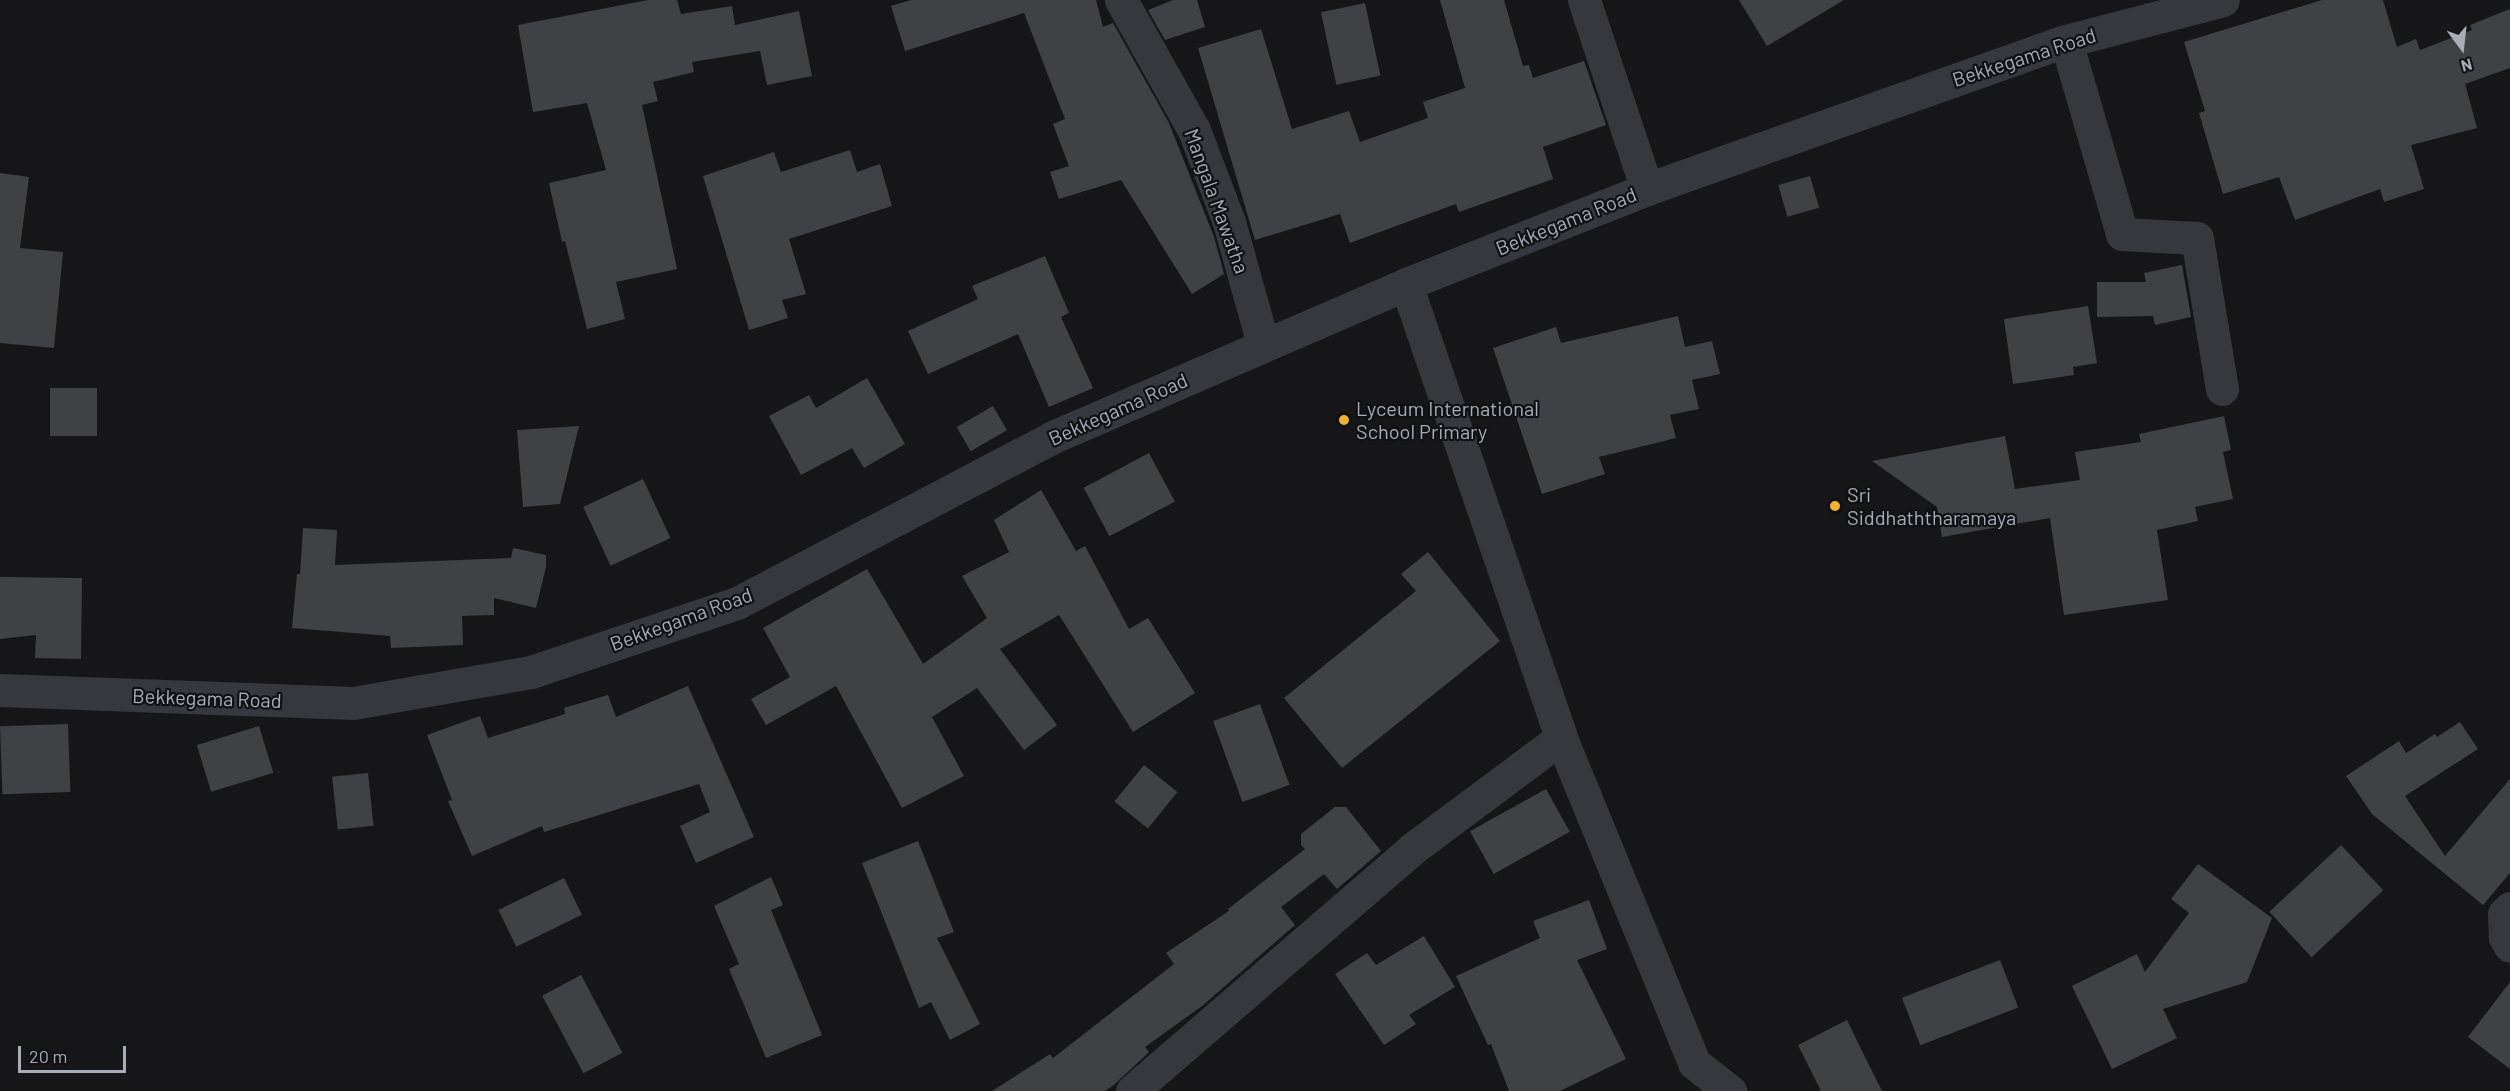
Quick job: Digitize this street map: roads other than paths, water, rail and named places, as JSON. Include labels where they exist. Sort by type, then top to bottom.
[{"type":"street","name":"Mangala Mawatha","points":[[1121,0],[1194,130],[1229,222],[1263,344]]},
{"type":"street","points":[[1584,0],[1647,189]]},
{"type":"street","name":"Bekkegama Road","points":[[0,690],[353,704],[531,672],[737,603],[1053,437],[1263,344],[1406,284],[1647,189],[2066,40],[2223,0]]},
{"type":"street","points":[[2066,40],[2122,234],[2197,238],[2222,389]]},
{"type":"street","points":[[1406,284],[1561,738],[1694,1063],[1730,1091]]},
{"type":"street","points":[[1132,1091],[1412,849],[1561,738]]},
{"type":"street","points":[[2510,908],[2504,914],[2505,937],[2510,946]]},
{"type":"place","name":"Lyceum International School Primary","points":[[1344,420]]},
{"type":"place","name":"Sri Siddhaththaramaya","points":[[1835,506]]}]
